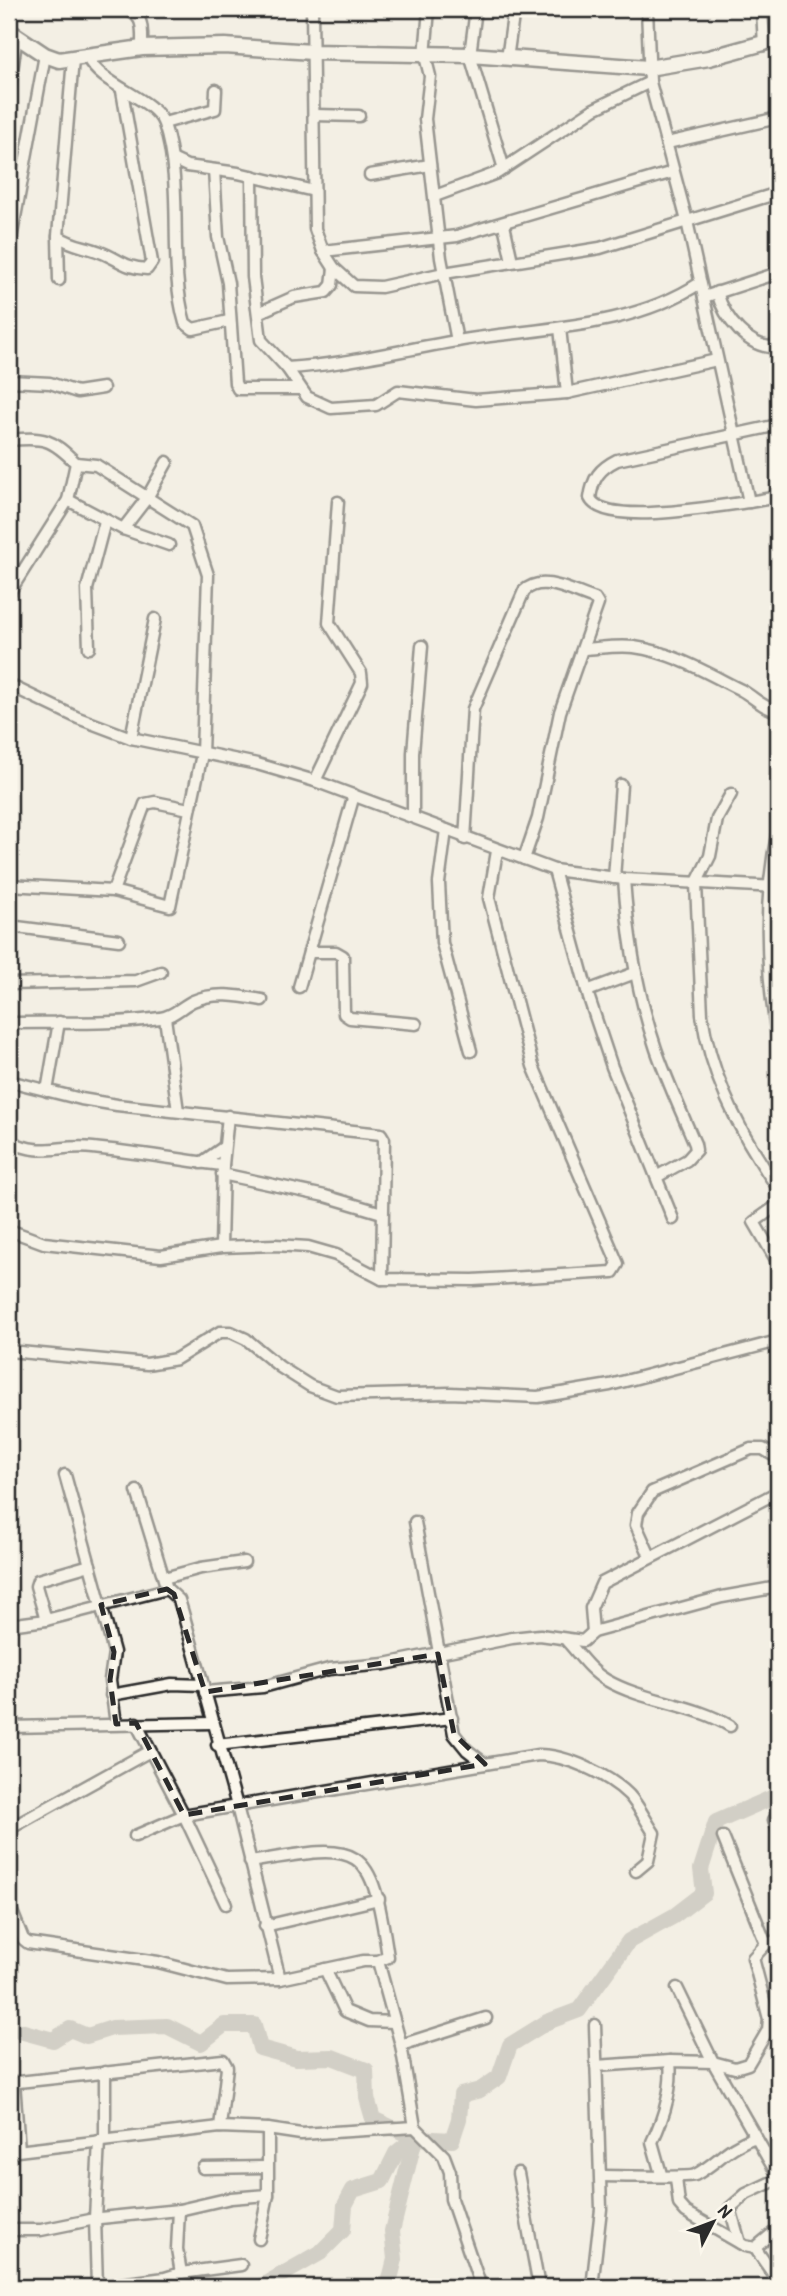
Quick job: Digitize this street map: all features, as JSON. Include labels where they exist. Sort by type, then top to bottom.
[{"type":"street","points":[[122,9],[138,14],[141,19]]},
{"type":"street","points":[[142,48],[141,19],[145,9]]},
{"type":"street","points":[[312,9],[315,229],[323,251],[334,268],[354,286],[366,288],[600,248],[778,193]]},
{"type":"street","points":[[429,9],[425,56],[430,76],[425,119],[444,273],[457,341]]},
{"type":"street","points":[[476,9],[470,55],[504,169]]},
{"type":"street","points":[[507,59],[514,9]]},
{"type":"street","points":[[647,9],[649,75],[687,221],[749,502]]},
{"type":"street","points":[[435,196],[474,184],[504,169],[649,75],[771,42],[762,9]]},
{"type":"street","points":[[13,33],[45,55],[59,60],[142,48],[225,46],[312,52],[470,55],[649,75]]},
{"type":"street","points":[[9,92],[13,33]]},
{"type":"street","points":[[9,250],[45,55]]},
{"type":"street","points":[[80,58],[122,91],[151,109],[164,122],[172,159],[185,323],[193,329],[229,321]]},
{"type":"street","points":[[59,281],[58,236],[80,58]]},
{"type":"street","points":[[164,122],[215,109],[216,90]]},
{"type":"street","points":[[58,236],[68,243],[99,251],[125,267],[147,269],[151,266],[122,91]]},
{"type":"street","points":[[314,115],[359,116]]},
{"type":"street","points":[[667,143],[778,118]]},
{"type":"street","points":[[172,159],[187,166],[252,176],[314,191]]},
{"type":"street","points":[[370,175],[429,165]]},
{"type":"street","points":[[214,170],[218,237],[228,283],[229,321],[237,389],[300,389]]},
{"type":"street","points":[[323,251],[439,238],[504,225],[619,186],[673,172]]},
{"type":"street","points":[[252,176],[253,277],[261,340],[287,368],[300,389],[319,405],[331,408],[376,405],[398,391],[476,400],[567,393],[717,360]]},
{"type":"street","points":[[504,225],[512,261]]},
{"type":"street","points":[[258,313],[294,298],[326,292],[332,285],[334,268]]},
{"type":"street","points":[[704,297],[778,273]]},
{"type":"street","points":[[287,368],[319,366],[457,341],[560,328],[669,302],[700,283]]},
{"type":"street","points":[[717,292],[720,305],[734,324],[760,345],[778,347]]},
{"type":"street","points":[[560,328],[567,393]]},
{"type":"street","points":[[9,381],[38,381],[77,392],[103,388]]},
{"type":"street","points":[[778,425],[617,460],[603,467],[596,475],[590,498],[598,506],[637,514],[778,497]]},
{"type":"street","points":[[9,440],[38,438],[51,441],[76,463],[96,465],[192,526],[208,575],[202,754],[172,903],[167,906],[113,891],[9,885]]},
{"type":"street","points":[[123,529],[147,498],[167,462]]},
{"type":"street","points":[[9,593],[68,500],[76,463]]},
{"type":"street","points":[[68,500],[105,521],[169,545]]},
{"type":"street","points":[[315,781],[362,683],[361,673],[329,623],[338,502]]},
{"type":"street","points":[[89,648],[87,589],[105,521]]},
{"type":"street","points":[[465,839],[473,709],[524,591],[534,584],[543,583],[597,601],[585,649],[560,712],[538,818],[524,859]]},
{"type":"street","points":[[131,738],[155,620]]},
{"type":"street","points":[[412,817],[413,753],[422,646]]},
{"type":"street","points":[[585,649],[636,647],[665,656],[698,667],[756,698],[764,706],[778,711]]},
{"type":"street","points":[[9,685],[78,718],[131,738],[257,764],[315,781],[554,870],[619,879],[774,887]]},
{"type":"street","points":[[621,785],[619,879],[635,973],[656,1050],[696,1150],[687,1160],[657,1176]]},
{"type":"street","points":[[731,794],[717,819],[710,856],[696,884],[705,1035],[738,1124],[778,1188]]},
{"type":"street","points":[[299,987],[354,795]]},
{"type":"street","points":[[113,891],[145,804],[155,802],[189,808]]},
{"type":"street","points":[[446,830],[439,883],[442,943],[471,1051]]},
{"type":"street","points":[[778,830],[772,857],[774,887],[768,982],[778,1042]]},
{"type":"street","points":[[9,1230],[44,1242],[161,1256],[221,1248],[275,1245],[308,1247],[336,1255],[382,1279],[473,1280],[613,1272],[617,1269],[601,1221],[533,1066],[489,898],[497,851]]},
{"type":"street","points":[[554,870],[587,991],[612,1067],[673,1219]]},
{"type":"street","points":[[9,926],[119,940]]},
{"type":"street","points":[[309,952],[336,952],[343,956],[344,1014],[350,1018],[416,1024]]},
{"type":"street","points":[[9,984],[136,981],[161,972]]},
{"type":"street","points":[[587,991],[635,973]]},
{"type":"street","points":[[9,1023],[164,1018],[195,1000],[236,995],[262,1000]]},
{"type":"street","points":[[164,1018],[178,1111]]},
{"type":"street","points":[[47,1091],[59,1022]]},
{"type":"street","points":[[9,1081],[81,1100],[381,1134],[384,1139],[382,1279]]},
{"type":"street","points":[[221,1248],[224,1147],[228,1116]]},
{"type":"street","points":[[9,1141],[41,1152],[62,1147],[90,1147],[201,1163],[382,1213]]},
{"type":"street","points":[[201,1163],[224,1147]]},
{"type":"street","points":[[778,1205],[754,1222],[778,1264]]},
{"type":"street","points":[[9,1351],[147,1364],[176,1359],[220,1332],[231,1332],[246,1339],[280,1367],[310,1386],[337,1396],[450,1394],[538,1397],[610,1385],[778,1341]]},
{"type":"street","points":[[650,1556],[636,1525],[643,1501],[652,1492],[751,1449],[763,1449],[778,1458]]},
{"type":"street","points":[[65,1475],[114,1652],[110,1673],[116,1724]]},
{"type":"street","points":[[137,1491],[165,1583],[179,1600],[217,1745],[237,1806],[280,1979]]},
{"type":"street","points":[[593,1632],[591,1608],[602,1583],[778,1492]]},
{"type":"street","points":[[415,1522],[452,1718],[459,1742],[485,1764]]},
{"type":"street","points":[[9,1625],[46,1620],[101,1605],[201,1568],[244,1562]]},
{"type":"street","points":[[46,1620],[36,1582],[41,1578],[90,1565]]},
{"type":"street","points":[[111,1695],[172,1684],[204,1688],[263,1687],[329,1669],[385,1664],[512,1638],[540,1635],[567,1641],[583,1641],[593,1632],[722,1597],[778,1587]]},
{"type":"street","points":[[567,1641],[606,1680],[701,1711],[730,1727]]},
{"type":"street","points":[[217,1745],[452,1718]]},
{"type":"street","points":[[136,1723],[226,1904]]},
{"type":"street","points":[[9,1727],[212,1723]]},
{"type":"street","points":[[9,1829],[150,1751]]},
{"type":"street","points":[[135,1836],[184,1815],[550,1755],[619,1786],[631,1797],[654,1833],[648,1861],[636,1871]]},
{"type":"street","points":[[723,1837],[766,1944]]},
{"type":"street","points":[[9,1904],[23,1939],[28,1943],[158,1962],[227,1980],[280,1979],[388,1957],[379,1899],[366,1870],[344,1852],[328,1849],[250,1862]]},
{"type":"street","points":[[265,1926],[379,1899]]},
{"type":"street","points":[[596,2066],[670,2061],[713,2062],[742,2067],[748,2064],[768,2030],[769,2019],[753,1958],[766,1944],[778,1940]]},
{"type":"street","points":[[378,1961],[401,2045],[415,2127],[444,2156],[450,2172],[451,2199],[481,2287]]},
{"type":"street","points":[[325,1969],[342,2009],[369,2021],[394,2022]]},
{"type":"street","points":[[677,1988],[713,2062],[778,2177],[746,2194],[730,2208],[740,2243]]},
{"type":"street","points":[[401,2045],[486,2018]]},
{"type":"street","points":[[592,2287],[601,2209],[594,2025]]},
{"type":"street","points":[[220,2127],[227,2067],[223,2060],[11,2082],[14,2151],[220,2127],[268,2129],[301,2134],[415,2127]]},
{"type":"street","points":[[661,2174],[652,2142],[663,2120],[672,2082],[670,2061]]},
{"type":"street","points":[[105,2072],[95,2218],[96,2287],[240,2265]]},
{"type":"street","points":[[259,2239],[268,2195],[268,2129]]},
{"type":"street","points":[[601,2176],[661,2174],[676,2178],[695,2175],[725,2150],[755,2137]]},
{"type":"street","points":[[203,2168],[267,2167]]},
{"type":"street","points":[[518,2173],[539,2287]]},
{"type":"street","points":[[676,2178],[681,2207],[740,2243],[755,2248],[778,2281]]},
{"type":"street","points":[[9,2230],[41,2230],[95,2218],[179,2210],[231,2198],[268,2195]]},
{"type":"street","points":[[179,2210],[177,2249],[181,2273]]},
{"type":"street","points":[[755,2248],[778,2229]]},
{"type":"highlighted area","points":[[167,1589],[174,1594],[205,1692],[438,1654],[454,1734],[485,1764],[184,1815],[136,1723],[116,1724],[110,1680],[114,1652],[101,1605]]},
{"type":"waterway","points":[[9,2028],[53,2040],[70,2029],[87,2036],[112,2028],[167,2026],[201,2043],[224,2025],[254,2025],[260,2048],[296,2058],[332,2057],[366,2070],[367,2098],[373,2119],[415,2138],[452,2140],[459,2119],[461,2095],[480,2090],[499,2077],[510,2045],[547,2022],[579,2010],[629,1941],[674,1916],[704,1893],[701,1869],[716,1822],[778,1795]]},
{"type":"waterway","points":[[260,2287],[320,2253],[343,2230],[345,2205],[353,2190],[382,2181],[396,2153],[415,2138]]},
{"type":"waterway","points":[[388,2287],[395,2259],[392,2231],[415,2138]]}]
